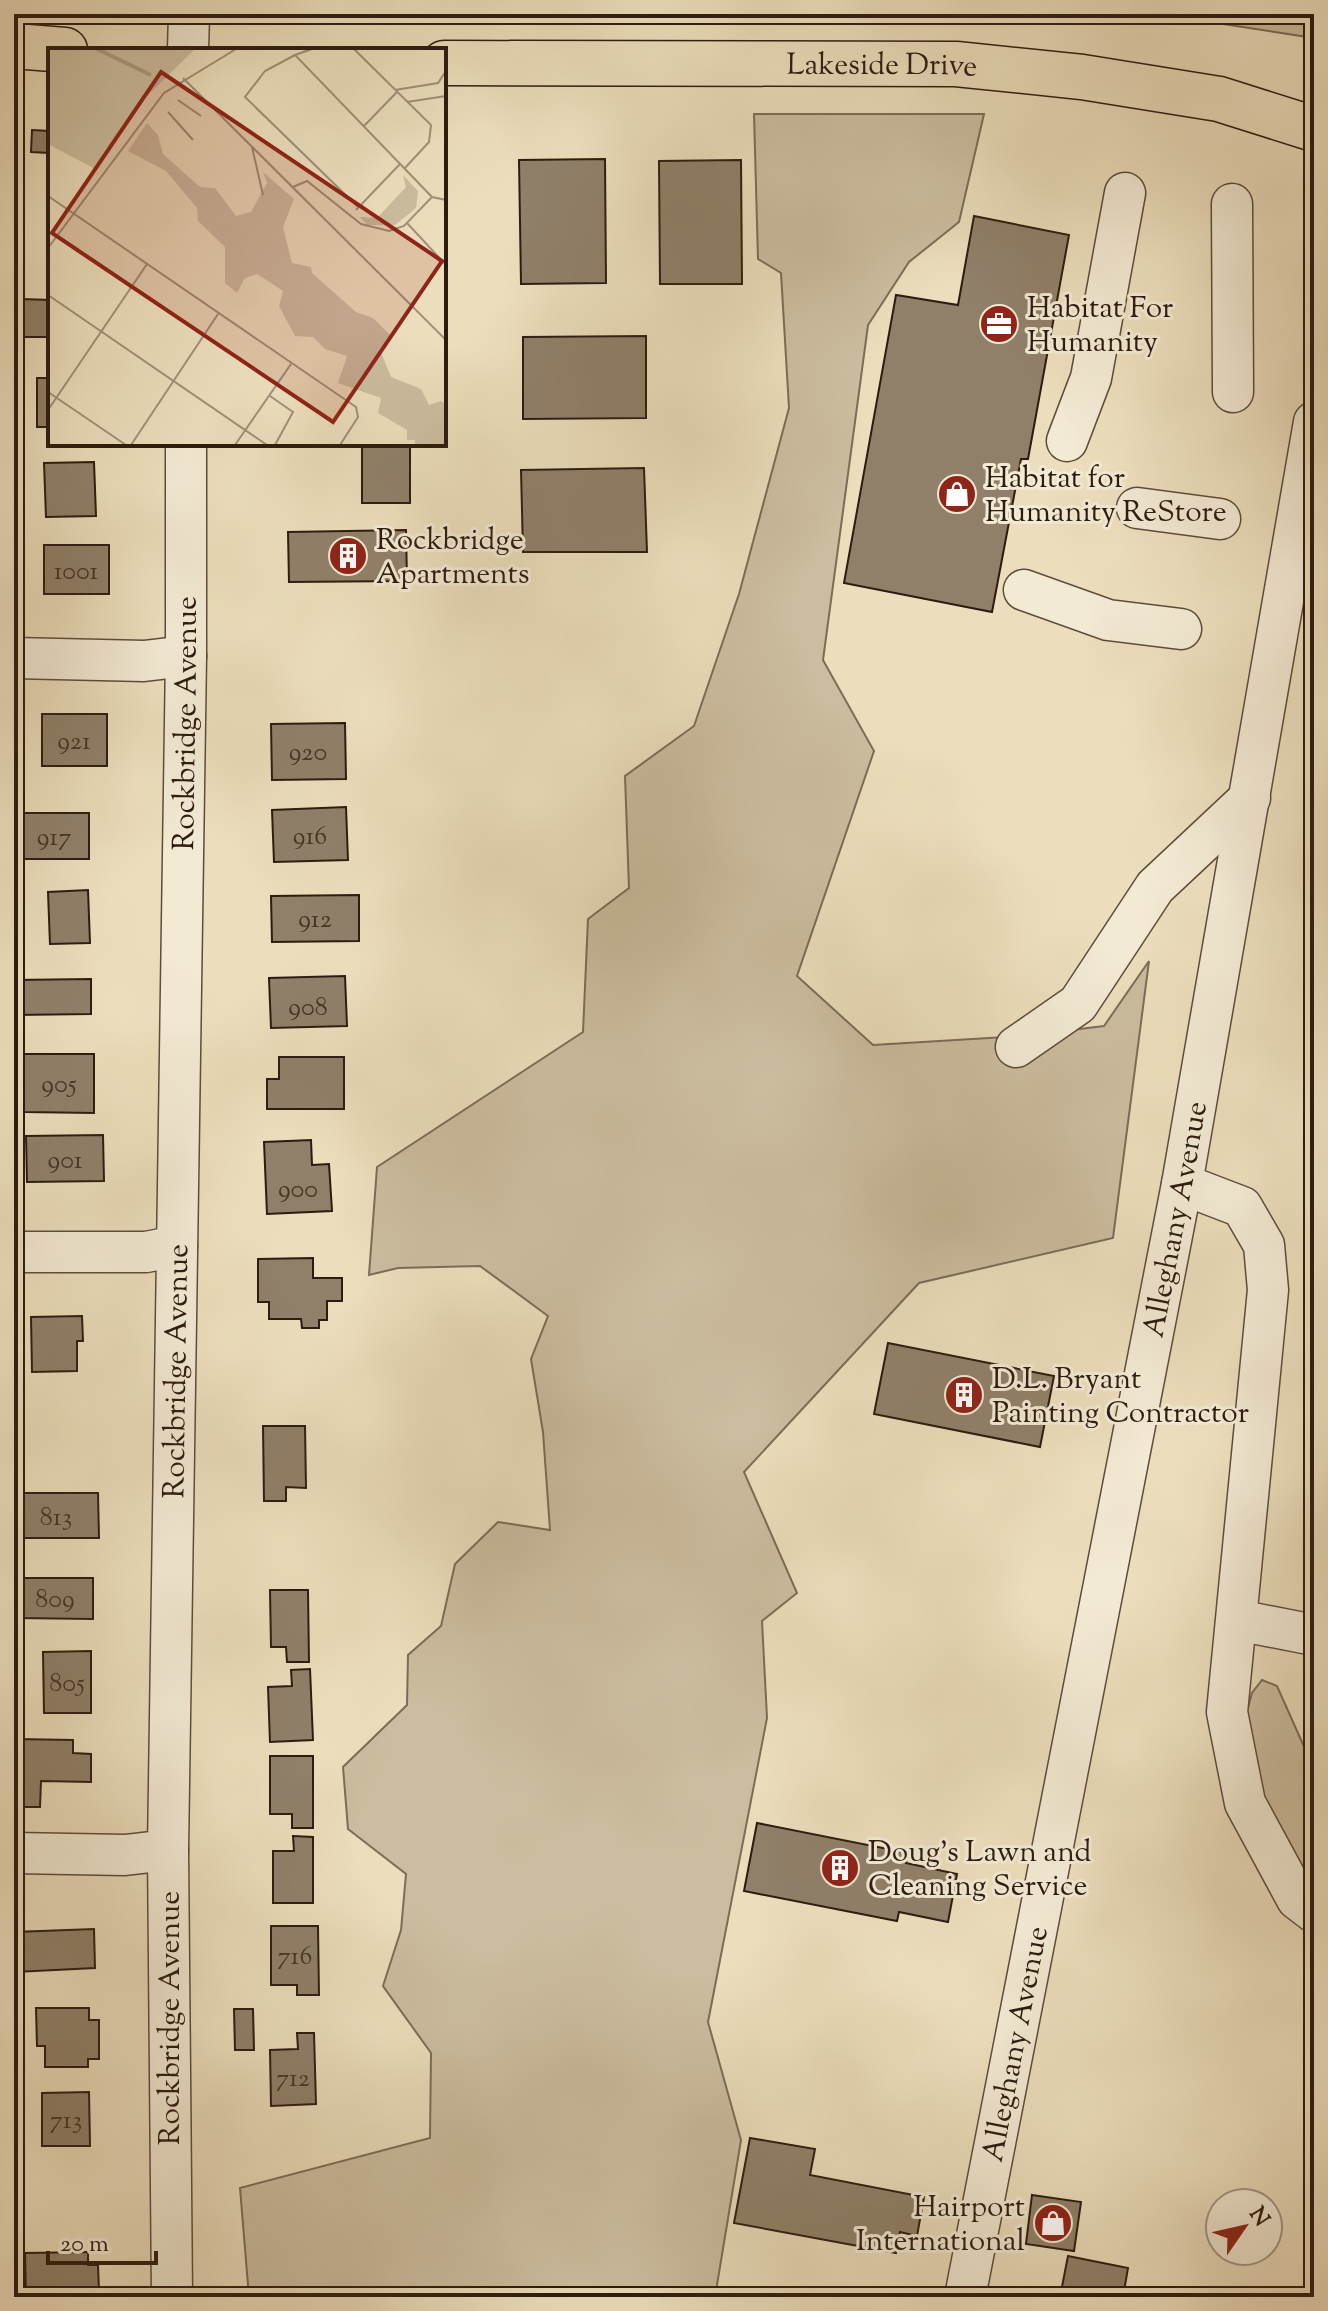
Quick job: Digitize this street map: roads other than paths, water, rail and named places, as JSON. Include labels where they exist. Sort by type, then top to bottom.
[{"type":"main road","points":[[14,46],[48,49]]},
{"type":"main road","name":"Lakeside Drive","points":[[446,63],[956,64],[1082,77],[1219,99],[1314,129]]},
{"type":"street","points":[[188,48],[189,14]]},
{"type":"street","points":[[1067,441],[1091,378],[1125,193]]},
{"type":"street","points":[[1232,204],[1233,392]]},
{"type":"street","name":"Alleghany Avenue","points":[[965,2297],[1182,1184],[1314,422]]},
{"type":"street","name":"Rockbridge Avenue","points":[[172,2297],[168,1850],[186,656],[186,446]]},
{"type":"street","points":[[1137,508],[1220,519]]},
{"type":"street","points":[[1024,590],[1108,620],[1181,629]]},
{"type":"street","points":[[14,658],[144,661],[186,656]]},
{"type":"street","points":[[1016,1047],[1078,1004],[1155,887],[1250,798]]},
{"type":"street","points":[[1182,1184],[1242,1207],[1264,1245],[1268,1290],[1227,1712],[1245,1803],[1297,1899],[1314,1912]]},
{"type":"street","points":[[14,1252],[146,1252],[177,1246]]},
{"type":"street","points":[[1237,1620],[1314,1635]]},
{"type":"street","points":[[14,1853],[125,1855],[168,1850]]},
{"type":"place","name":"Habitat For Humanity","points":[[999,324]]},
{"type":"place","name":"Habitat for Humanity ReStore","points":[[957,494]]},
{"type":"place","name":"Rockbridge Apartments","points":[[348,556]]},
{"type":"place","name":"D.L. Bryant Painting Contractor","points":[[964,1395]]},
{"type":"place","name":"Doug's Lawn and Cleaning Service","points":[[840,1868]]},
{"type":"place","name":"Hairport International","points":[[1053,2223]]}]
